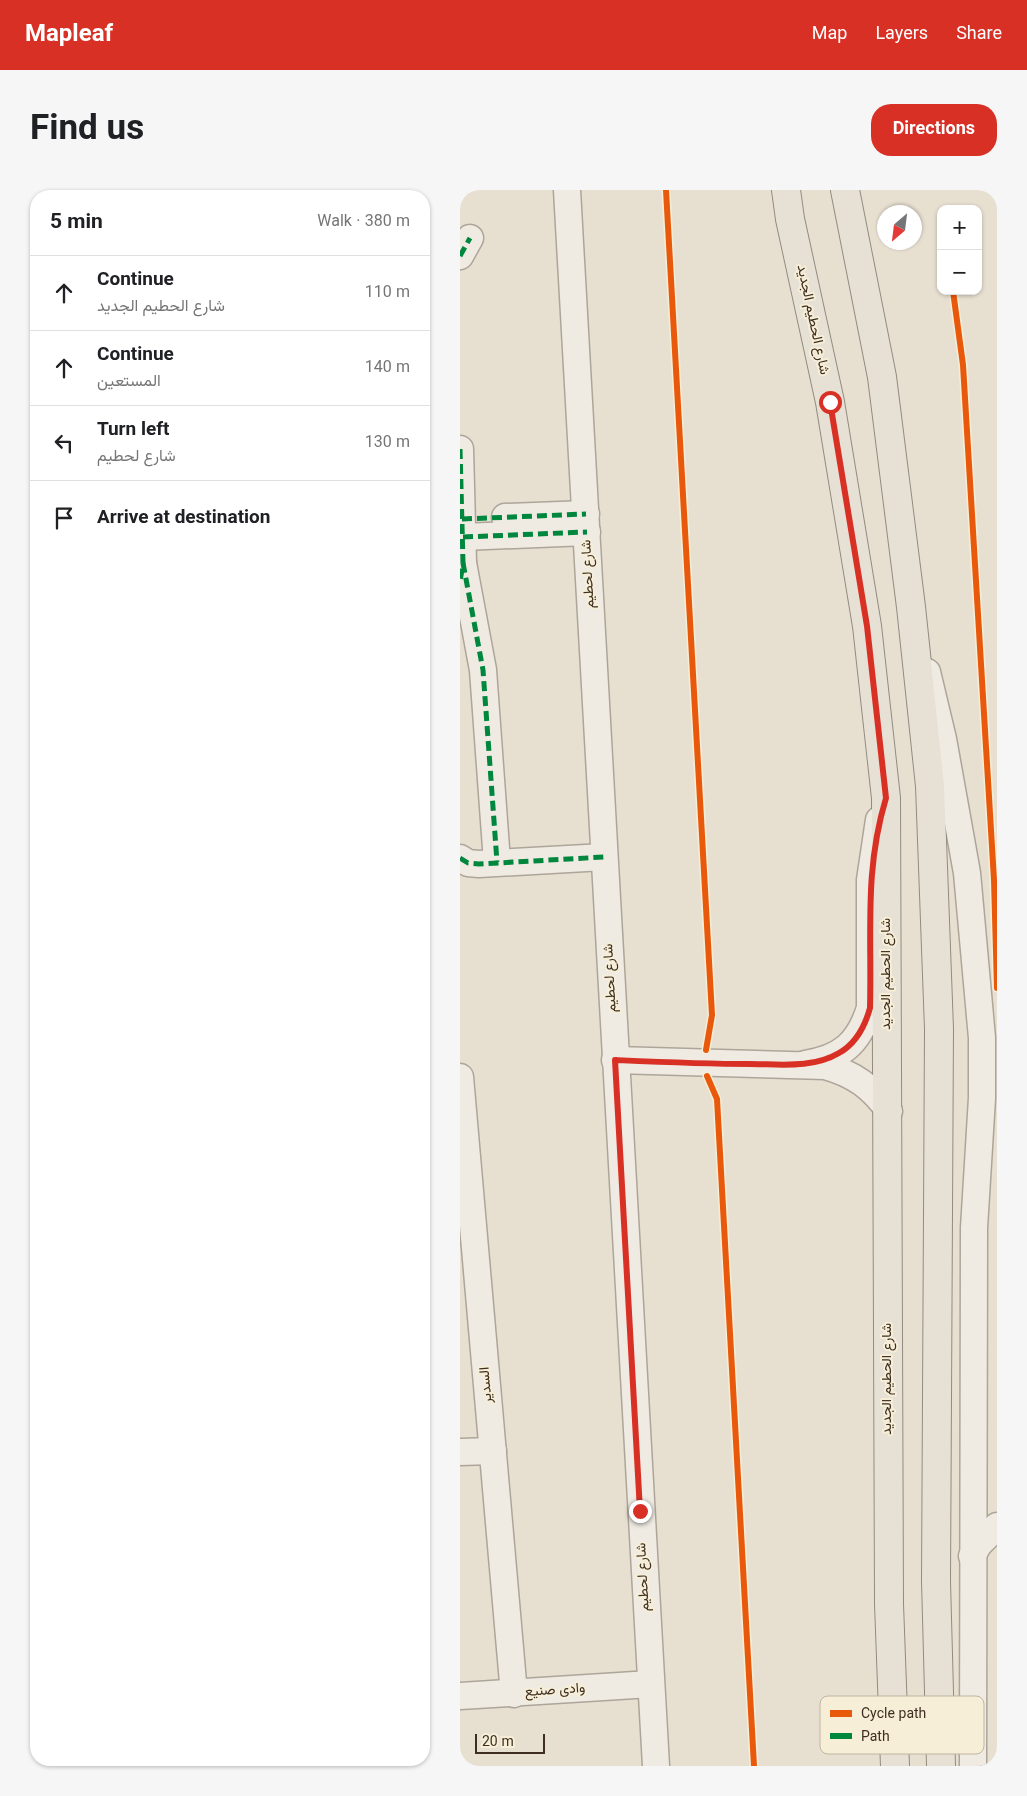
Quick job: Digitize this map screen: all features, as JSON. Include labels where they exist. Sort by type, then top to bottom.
[{"type":"main road","name":"شارع الحطيم الجديد","points":[[786,190],[790,219],[830,402],[860,587],[886,798],[889,1111],[888,1504],[893,1696]]},
{"type":"main road","points":[[846,190],[882,377],[911,607],[930,786],[939,1029],[935,1544],[939,1696]]},
{"type":"street","name":"شارع لحطيم","points":[[567,190],[656,1766]]},
{"type":"street","points":[[460,449],[462,573],[483,670],[497,862]]},
{"type":"street","points":[[462,528],[586,523]]},
{"type":"street","points":[[911,607],[943,739],[967,873],[990,1046],[982,1098],[974,1228],[973,1696]]},
{"type":"street","points":[[805,1064],[823,1061],[840,1053],[855,1041],[865,1025],[870,1008],[870,880],[878,824],[886,798]]},
{"type":"street","points":[[460,858],[468,863],[604,857]]},
{"type":"street","points":[[615,1060],[825,1066],[845,1071],[863,1081],[878,1095],[889,1111]]},
{"type":"street","points":[[982,1098],[997,1071]]},
{"type":"street","name":"السدير","points":[[460,1076],[514,1694]]},
{"type":"street","points":[[460,1452],[493,1451]]},
{"type":"street","points":[[972,1493],[997,1512]]},
{"type":"street","points":[[972,1556],[988,1534],[997,1526]]},
{"type":"street","name":"وادى صنيع","points":[[460,1696],[651,1684]]},
{"type":"marked path","points":[[460,256],[470,238]]},
{"type":"marked path","points":[[460,449],[463,563],[460,582]]},
{"type":"marked path","points":[[462,519],[586,514]]},
{"type":"marked path","points":[[463,537],[587,532]]},
{"type":"marked path","points":[[463,563],[483,670],[497,862]]},
{"type":"marked path","points":[[460,858],[468,863],[479,864],[604,857]]},
{"type":"cycle path","points":[[666,190],[712,1015],[706,1050]]},
{"type":"cycle path","points":[[954,295],[963,365],[994,880],[997,988]]},
{"type":"cycle path","points":[[707,1076],[717,1099],[754,1766]]},
{"type":"route","points":[[640,1511],[615,1060],[706,1064],[805,1064],[823,1061],[840,1053],[855,1041],[865,1025],[870,1008],[870,880],[878,824],[886,798],[867,626],[830,402]]}]
